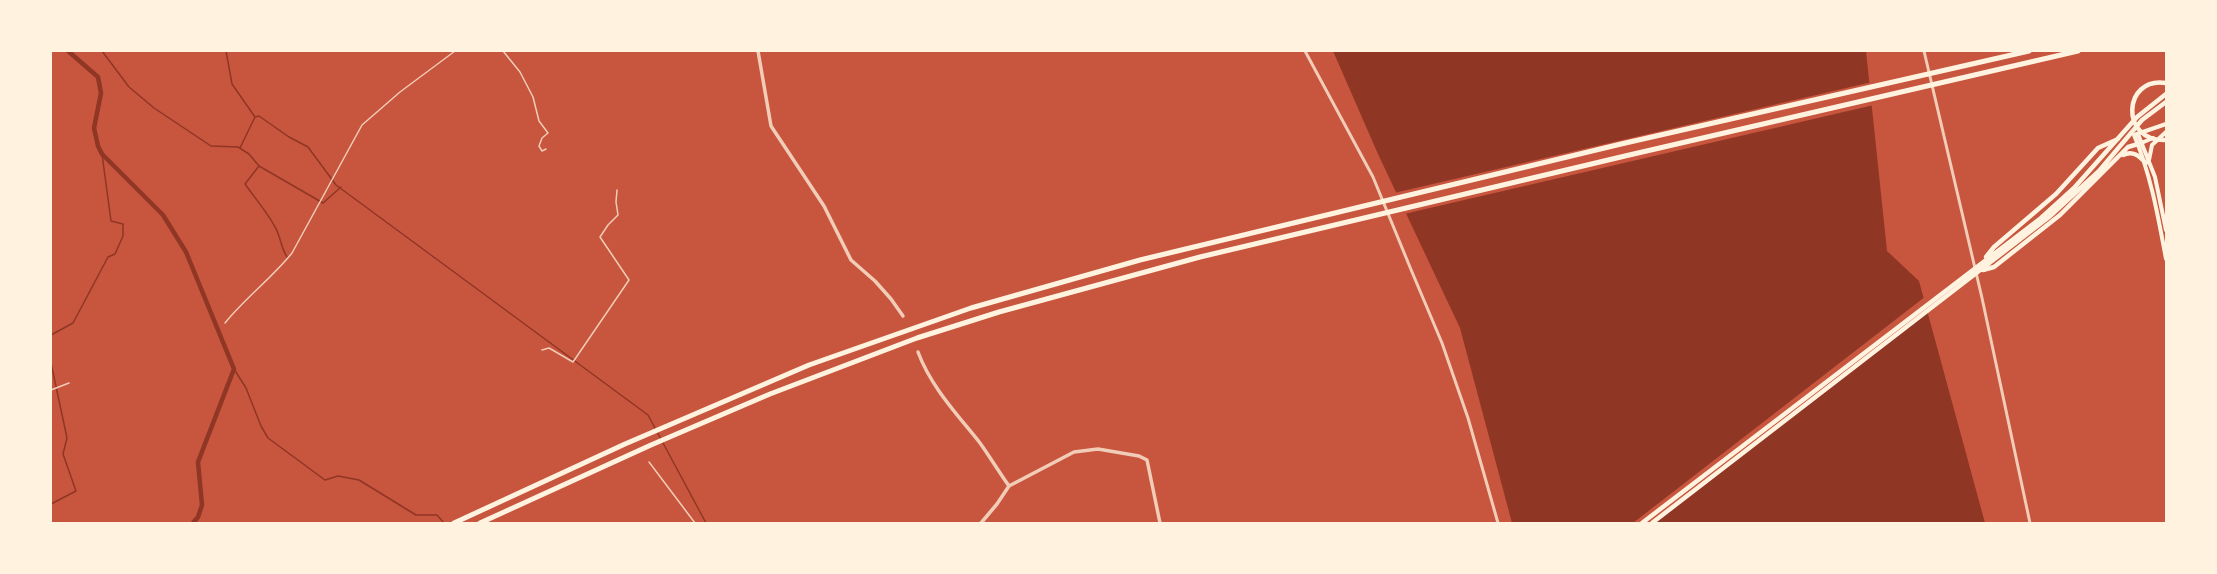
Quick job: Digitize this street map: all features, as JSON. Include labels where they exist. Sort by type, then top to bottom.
[{"type":"highway","points":[[454,523],[719,403],[809,365],[971,308],[1075,277],[1363,206],[1621,144],[2029,51]]},
{"type":"highway","points":[[480,523],[708,420],[826,372],[917,338],[1006,310],[1141,272],[1625,156],[2078,51]]},
{"type":"main road","points":[[2166,83],[2152,84],[2140,90],[2135,97],[2132,113],[2133,121],[2138,130],[2150,138],[2166,140]]},
{"type":"main road","points":[[1642,523],[2041,218],[2074,188],[2137,118],[2166,94]]},
{"type":"main road","points":[[1652,523],[1980,272],[2066,204],[2099,171],[2142,120],[2166,102]]},
{"type":"main road","points":[[1981,263],[1994,247],[2051,198],[2098,148],[2110,141],[2136,135],[2166,124]]},
{"type":"main road","points":[[1980,272],[1994,267],[2060,215],[2128,148],[2165,133]]},
{"type":"main road","points":[[2165,133],[2152,145],[2147,163],[2166,258]]},
{"type":"main road","points":[[2136,135],[2161,199],[2166,230]]},
{"type":"main road","points":[[2119,157],[2127,153],[2132,153],[2138,155],[2147,163]]},
{"type":"street","points":[[758,51],[771,126],[824,206],[851,260],[875,281],[891,299],[902,316]]},
{"type":"street","points":[[1305,51],[1373,177],[1442,344],[1468,418],[1498,523]]},
{"type":"street","points":[[1924,51],[1984,306],[2030,523]]},
{"type":"street","points":[[918,352],[924,368],[934,385],[980,444],[1008,486]]},
{"type":"street","points":[[981,523],[998,504],[1008,486],[1074,452],[1098,448],[1139,456],[1147,460],[1160,523]]},
{"type":"lane","points":[[225,323],[231,314],[280,268],[292,253],[362,125],[400,92],[455,51]]},
{"type":"lane","points":[[504,51],[520,72],[533,97],[539,120],[548,133],[542,138],[539,146],[542,152],[546,149]]},
{"type":"lane","points":[[542,350],[549,348],[573,362],[629,280],[600,237],[608,225],[618,215],[616,202],[617,190]]},
{"type":"lane","points":[[51,390],[69,383]]},
{"type":"lane","points":[[649,462],[695,523]]},
{"type":"shaded area","points":[[1333,51],[1866,51],[1887,251],[1919,281],[1985,523],[1512,523],[1460,328],[1378,154]]},
{"type":"pier","points":[[1872,82],[1874,105],[1404,214],[1394,193]]},
{"type":"pier","points":[[1926,296],[1929,310],[1655,523],[1633,523]]},
{"type":"waterway","points":[[68,51],[98,77],[101,93],[94,128],[98,146],[102,154],[163,215],[186,252],[234,369],[198,462],[202,505],[198,517],[193,523]]},
{"type":"waterway","points":[[102,51],[129,87],[154,108],[211,146],[238,147],[249,154],[259,166],[323,203],[341,187]]},
{"type":"waterway","points":[[226,51],[232,84],[255,117],[259,116],[289,137],[308,147],[336,185],[648,415],[706,523]]},
{"type":"waterway","points":[[240,148],[255,117]]},
{"type":"waterway","points":[[51,335],[73,323],[108,257],[115,254],[123,236],[123,224],[111,221],[102,154]]},
{"type":"waterway","points":[[259,166],[245,184],[274,225],[287,257]]},
{"type":"waterway","points":[[51,363],[67,438],[63,454],[76,491],[51,504]]},
{"type":"waterway","points":[[234,369],[246,388],[261,426],[268,438],[325,480],[338,476],[359,480],[416,515],[437,515],[444,523]]}]
